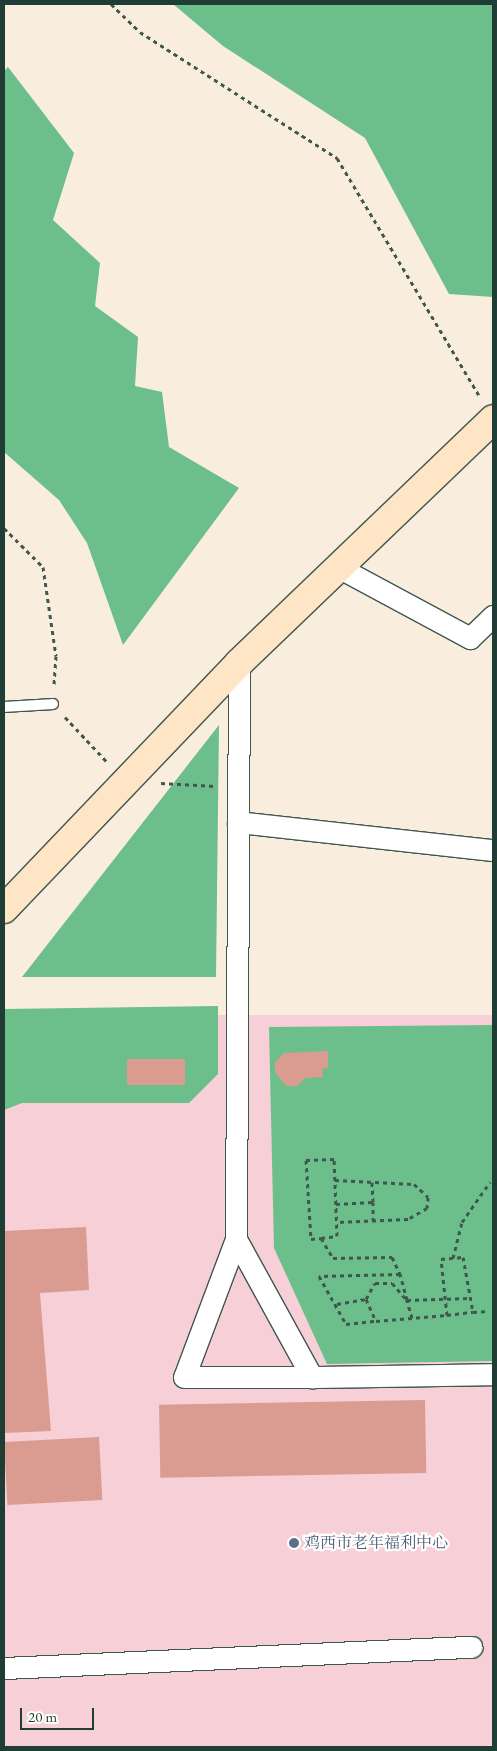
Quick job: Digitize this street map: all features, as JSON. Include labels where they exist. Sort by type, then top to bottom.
[{"type":"street","points":[[4,909],[239,664],[493,419]]},
{"type":"street","points":[[338,567],[470,638],[493,616]]},
{"type":"street","points":[[239,664],[236,1240],[184,1377],[493,1374]]},
{"type":"street","points":[[238,822],[493,850]]},
{"type":"street","points":[[236,1240],[312,1377]]},
{"type":"street","points":[[4,1668],[472,1647]]},
{"type":"lane","points":[[4,707],[53,704]]},
{"type":"path","points":[[111,4],[140,32],[338,158],[493,419]]},
{"type":"path","points":[[4,528],[43,567],[56,656],[53,704],[126,781],[238,787]]},
{"type":"path","points":[[334,1158],[335,1180],[337,1236],[311,1239],[306,1160],[334,1158]]},
{"type":"path","points":[[335,1180],[414,1184],[428,1197],[427,1208],[408,1219],[336,1222]]},
{"type":"path","points":[[372,1182],[373,1220]]},
{"type":"path","points":[[453,1258],[462,1222],[490,1182]]},
{"type":"path","points":[[336,1204],[373,1202]]},
{"type":"path","points":[[321,1238],[333,1258],[392,1257],[400,1274],[412,1318]]},
{"type":"path","points":[[447,1315],[441,1259],[463,1257],[473,1312]]},
{"type":"path","points":[[400,1274],[319,1276],[346,1324],[489,1311]]},
{"type":"path","points":[[336,1304],[366,1299],[379,1275]]},
{"type":"path","points":[[376,1283],[392,1283],[407,1300]]},
{"type":"path","points":[[407,1300],[471,1298]]},
{"type":"path","points":[[366,1299],[376,1321]]},
{"type":"shaded area","points":[[4,1015],[493,1015],[493,1747],[4,1747]]},
{"type":"green space","points":[[173,4],[493,4],[493,297],[449,294],[365,138],[223,46]]},
{"type":"green space","points":[[8,67],[74,153],[53,220],[100,263],[95,306],[138,337],[135,386],[162,392],[169,447],[239,488],[123,645],[87,543],[59,500],[4,452],[4,71]]},
{"type":"green space","points":[[219,725],[216,977],[22,977]]},
{"type":"green space","points":[[218,1006],[218,1074],[189,1103],[22,1103],[4,1110],[4,1009]]},
{"type":"green space","points":[[493,1025],[493,1361],[327,1364],[274,1248],[269,1027]]},
{"type":"building","points":[[328,1051],[328,1068],[322,1069],[323,1077],[305,1078],[298,1086],[286,1086],[275,1072],[275,1062],[284,1053]]},
{"type":"building","points":[[127,1059],[185,1059],[185,1085],[127,1085]]},
{"type":"building","points":[[86,1227],[89,1290],[40,1293],[51,1431],[4,1433],[4,1231]]},
{"type":"building","points":[[425,1400],[426,1473],[160,1478],[159,1405]]},
{"type":"building","points":[[99,1437],[102,1500],[7,1505],[4,1442]]},
{"type":"place","name":"鸡西市老年福利中心","points":[[294,1543]]}]
